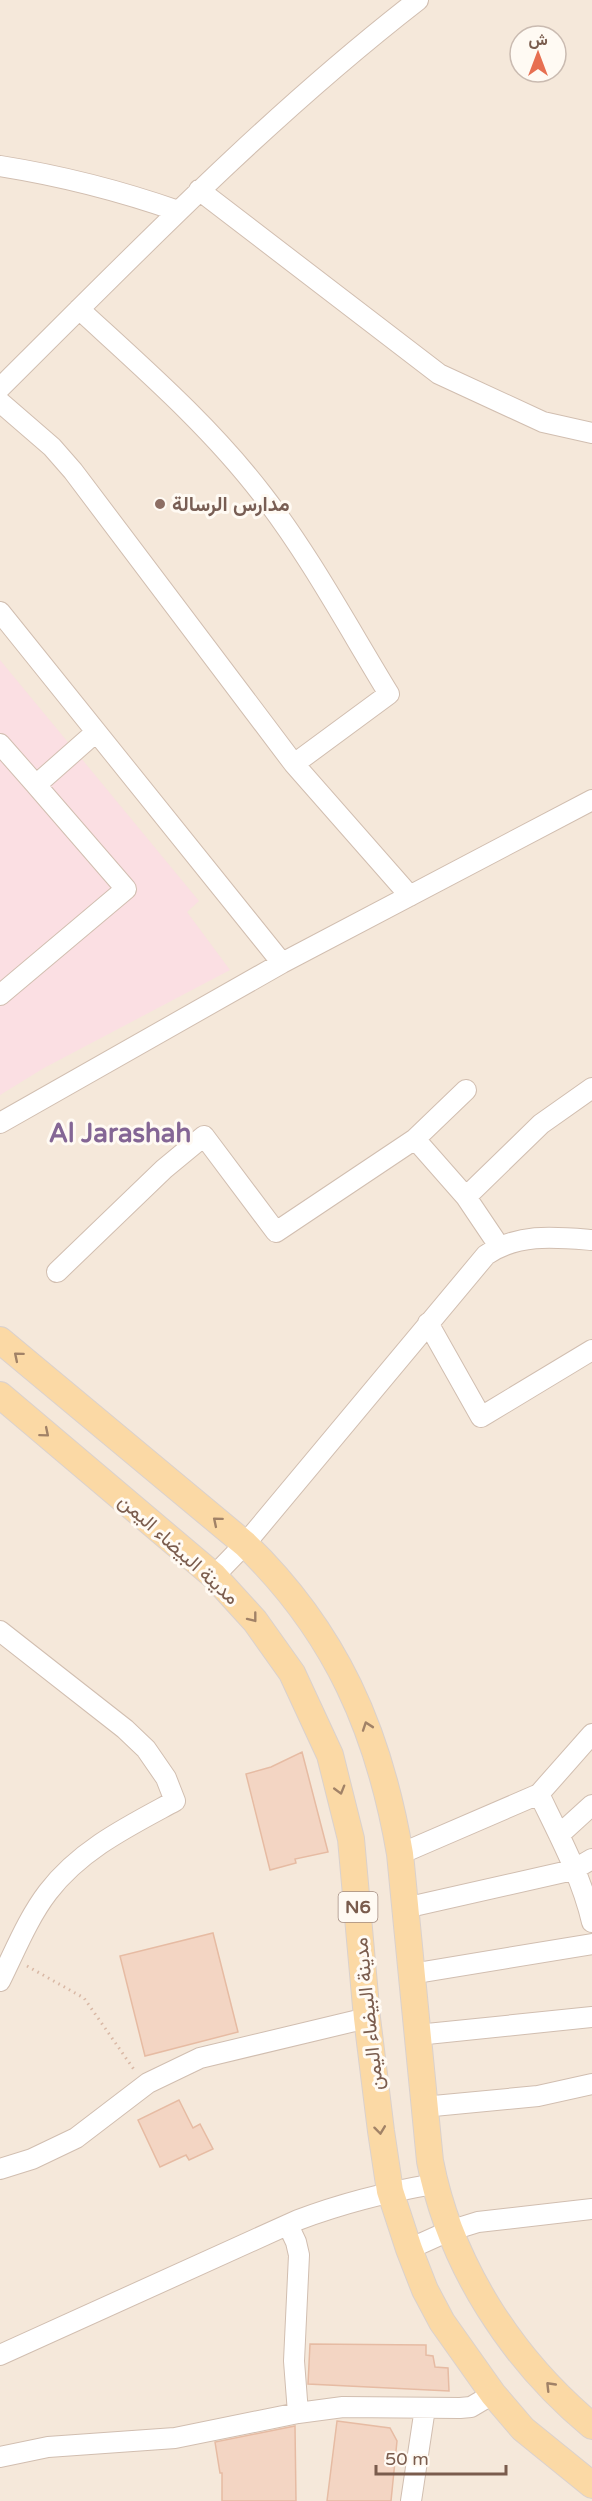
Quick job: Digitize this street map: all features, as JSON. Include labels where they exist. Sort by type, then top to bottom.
[{"type":"main road","name":"N6","points":[[0,1340],[266,1564],[305,1614],[346,1677],[362,1712],[384,1778],[399,1854],[423,2107],[434,2184],[449,2231],[481,2296],[510,2339],[548,2384],[592,2427]]},
{"type":"main road","name":"مدينة البيضاء اليمن","points":[[0,1395],[214,1576],[255,1621],[292,1673],[330,1755],[351,1839],[367,2018],[390,2191],[409,2249],[425,2290],[442,2322],[493,2394],[523,2429],[592,2485]]},
{"type":"street","points":[[0,387],[254,138],[378,31],[418,0]]},
{"type":"street","points":[[0,166],[59,175],[119,190],[178,211]]},
{"type":"street","points":[[199,190],[439,374],[543,422],[592,433]]},
{"type":"street","points":[[79,309],[199,421],[243,470],[291,535],[389,694],[294,764]]},
{"type":"street","points":[[0,402],[52,447],[84,484],[294,764],[410,896]]},
{"type":"street","points":[[0,612],[282,963]]},
{"type":"street","points":[[36,785],[96,732]]},
{"type":"street","points":[[0,744],[126,889],[0,995]]},
{"type":"street","points":[[0,1123],[282,963],[592,800]]},
{"type":"street","points":[[466,1197],[542,1124],[592,1088]]},
{"type":"street","points":[[57,1272],[156,1177],[204,1136],[276,1232],[415,1139],[466,1090]]},
{"type":"street","points":[[415,1139],[466,1197],[499,1246]]},
{"type":"street","points":[[214,1576],[245,1544],[474,1268],[499,1246],[532,1238],[592,1240]]},
{"type":"street","points":[[428,1323],[481,1417],[592,1350]]},
{"type":"street","points":[[0,1631],[125,1729],[146,1749],[166,1778],[175,1801],[119,1832],[88,1852],[66,1871],[35,1911],[0,1981]]},
{"type":"street","points":[[399,1854],[539,1794],[592,1734]]},
{"type":"street","points":[[539,1794],[585,1897],[592,1922]]},
{"type":"street","points":[[559,1835],[592,1805]]},
{"type":"street","points":[[405,1908],[573,1870],[592,1858]]},
{"type":"street","points":[[411,1974],[592,1944]]},
{"type":"street","points":[[417,2035],[592,2017]]},
{"type":"street","points":[[0,2169],[32,2159],[76,2138],[144,2086],[180,2066],[219,2052],[367,2018]]},
{"type":"street","points":[[423,2107],[538,2096],[592,2084]]},
{"type":"street","points":[[0,2355],[335,2206],[390,2191],[434,2184]]},
{"type":"street","points":[[409,2249],[449,2231],[478,2222],[592,2209]]},
{"type":"street","points":[[288,2225],[300,2255],[294,2361],[298,2413]]},
{"type":"street","points":[[0,2457],[48,2447],[189,2436],[298,2413],[343,2407],[471,2407],[493,2394]]},
{"type":"street","points":[[411,2501],[425,2408]]},
{"type":"path","points":[[12,1958],[84,1998],[144,2086]]},
{"type":"shaded area","points":[[0,0],[592,0],[592,2501],[0,2501]]},
{"type":"shaded area","points":[[0,660],[199,901],[187,912],[230,970],[44,1068],[0,1095]]},
{"type":"building","points":[[302,1752],[328,1852],[295,1859],[296,1863],[270,1870],[246,1774],[271,1767]]},
{"type":"building","points":[[213,1933],[238,2032],[145,2056],[120,1956]]},
{"type":"building","points":[[179,2100],[193,2128],[200,2124],[213,2149],[189,2160],[186,2155],[160,2167],[138,2120]]},
{"type":"building","points":[[310,2344],[426,2345],[426,2355],[433,2356],[435,2367],[448,2368],[449,2391],[308,2384]]},
{"type":"building","points":[[337,2421],[390,2428],[397,2441],[391,2501],[327,2501]]},
{"type":"building","points":[[295,2426],[296,2501],[222,2501],[222,2473],[220,2473],[215,2442]]},
{"type":"place","name":"مدارس الرسالة","points":[[160,504]]},
{"type":"district","name":"Al Jarashah","points":[[120,1133]]}]
